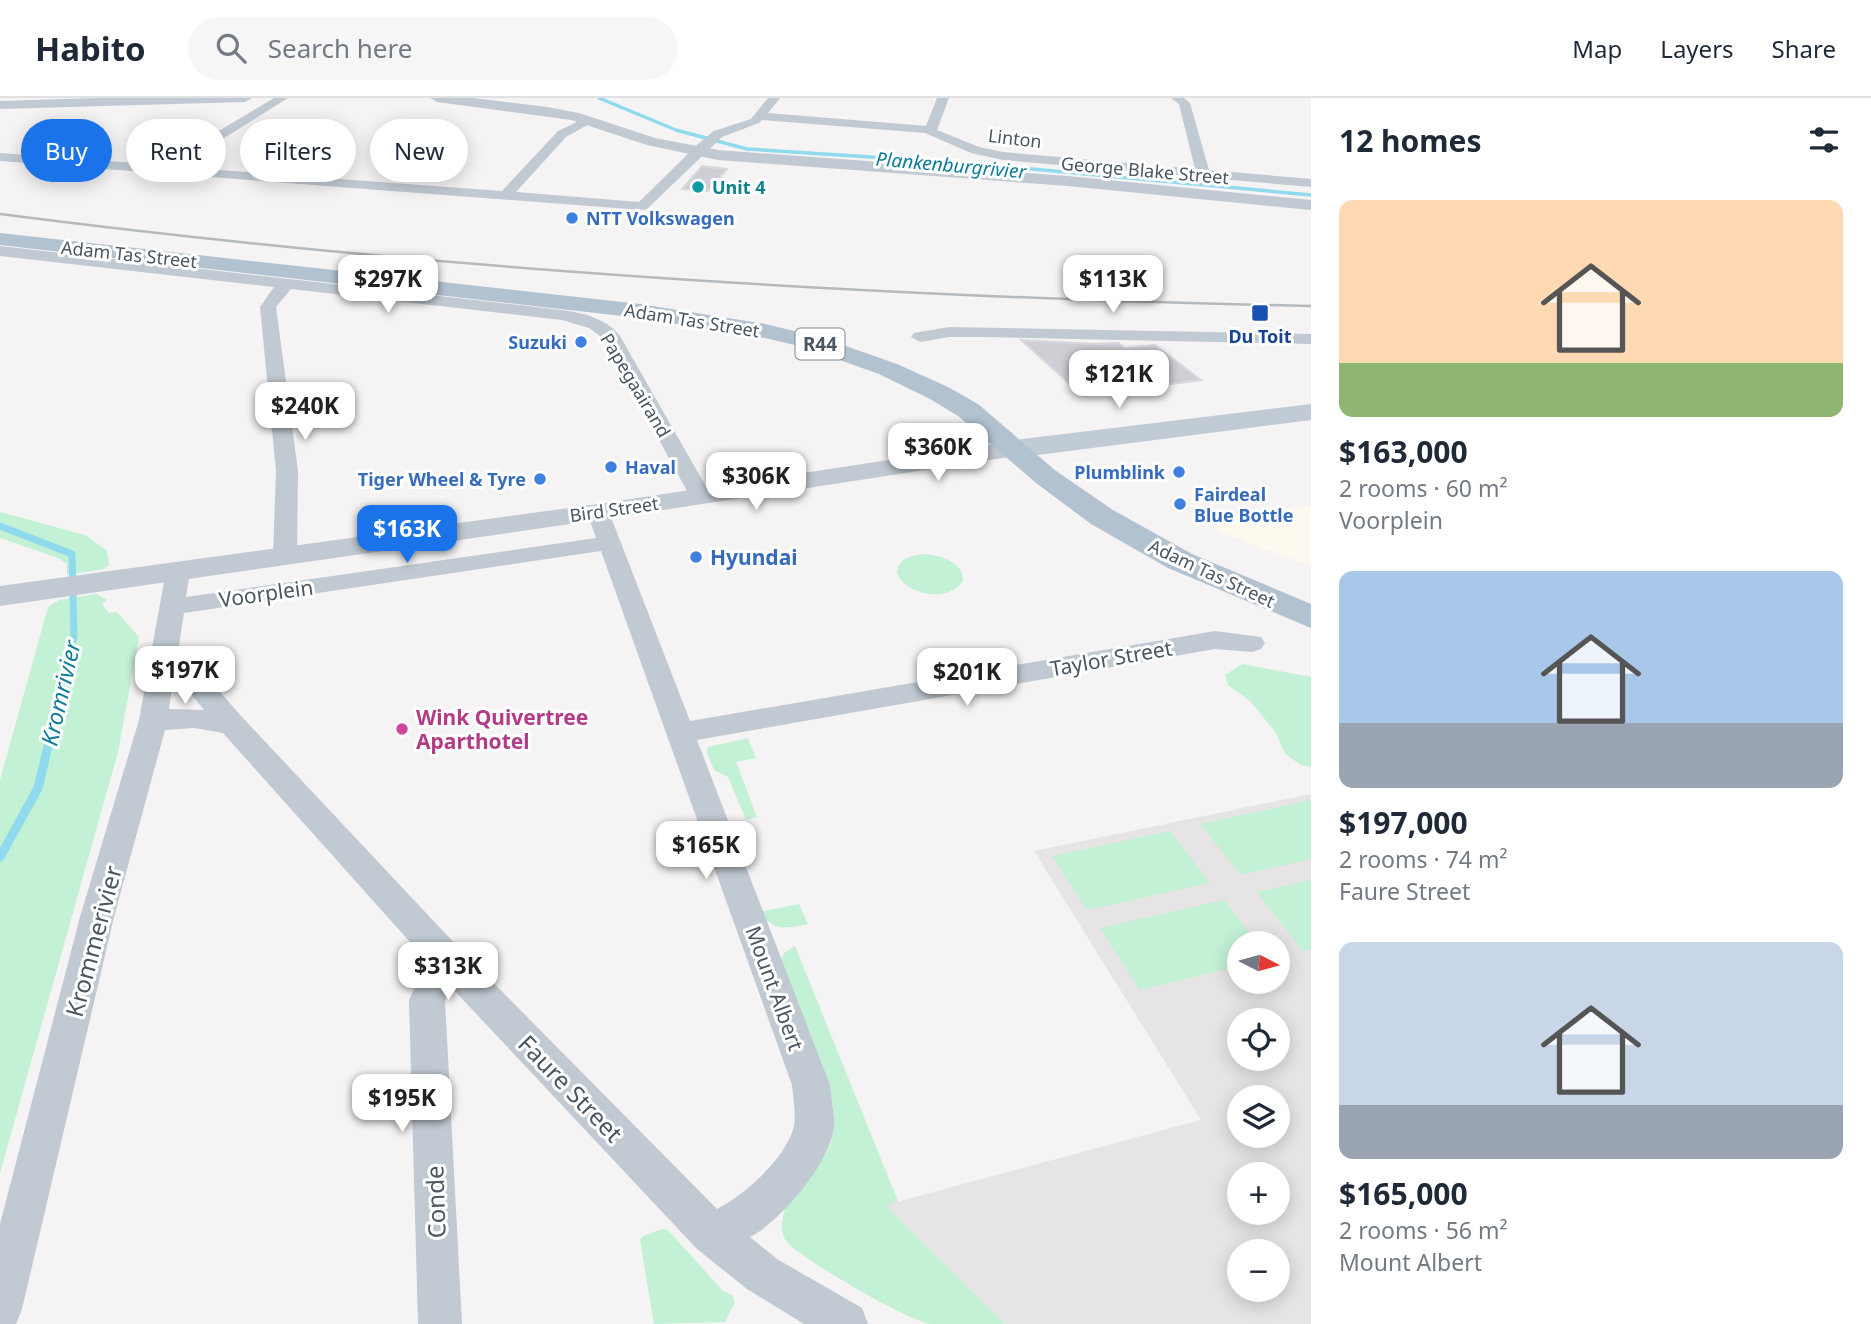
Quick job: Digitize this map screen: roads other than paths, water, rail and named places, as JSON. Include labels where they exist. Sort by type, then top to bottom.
[{"type":"main road","name":"Adam Tas Street","points":[[0,227],[594,299],[765,331],[860,358],[913,380],[1103,489],[1147,518],[1192,541],[1311,589]]},
{"type":"main road","name":"Adam Tas Street","points":[[0,239],[594,299],[720,309],[838,334],[919,366],[970,392],[1030,447],[1046,477],[1091,509],[1157,548],[1223,581],[1311,617]]},
{"type":"main road","name":"Bird Street","points":[[1030,447],[1311,412]]},
{"type":"street","points":[[0,105],[246,98]]},
{"type":"street","points":[[226,132],[282,98]]},
{"type":"street","name":"George Blake Street","points":[[437,98],[512,105],[587,121],[652,142],[792,162],[1069,181],[1311,205]]},
{"type":"street","points":[[226,175],[642,205],[718,134],[755,121],[774,98]]},
{"type":"street","points":[[927,130],[932,128],[943,98]]},
{"type":"street","points":[[1177,98],[1184,103],[1203,173]]},
{"type":"street","name":"Linton","points":[[761,116],[927,130],[988,154],[1311,183]]},
{"type":"street","points":[[506,195],[562,134],[587,121]]},
{"type":"street","points":[[0,157],[126,167]]},
{"type":"street","name":"Papegaairand","points":[[0,251],[562,316],[603,327],[611,336],[701,496]]},
{"type":"street","points":[[285,556],[287,471],[268,307],[273,297],[287,284]]},
{"type":"street","points":[[919,337],[948,332],[981,332],[1311,340]]},
{"type":"street","name":"Bird Street","points":[[0,596],[598,512],[856,471],[1030,447]]},
{"type":"street","name":"Mount Albert","points":[[598,512],[811,1085],[814,1129],[797,1165],[753,1213],[712,1234]]},
{"type":"street","name":"Voorplein","points":[[173,607],[609,543]]},
{"type":"street","name":"Krommerivier","points":[[0,1309],[97,917],[153,720],[178,571]]},
{"type":"street","name":"Taylor Street","points":[[681,733],[1215,640],[1252,643]]},
{"type":"street","name":"Faure Street","points":[[165,655],[183,666],[232,724],[446,958],[712,1234],[762,1274],[846,1324]]},
{"type":"street","points":[[153,720],[194,718],[232,724]]},
{"type":"street","name":"Conde","points":[[440,1324],[427,1000],[446,958]]},
{"type":"waterway","name":"Plankenburgrivier","points":[[599,98],[676,130],[747,149],[979,164],[1311,195]]},
{"type":"waterway","name":"Kromrivier","points":[[0,526],[72,554],[74,636],[54,719]]},
{"type":"waterway","name":"Kromrivier","points":[[0,857],[38,788],[55,717]]},
{"type":"railway","points":[[0,214],[326,251],[654,278],[982,296],[1311,306]]},
{"type":"place","name":"Unit 4","points":[[698,187]]},
{"type":"place","name":"NTT Volkswagen","points":[[572,218]]},
{"type":"place","name":"Du Toit","points":[[1260,313]]},
{"type":"place","name":"Suzuki","points":[[581,342]]},
{"type":"place","name":"Haval","points":[[611,467]]},
{"type":"place","name":"Plumblink","points":[[1179,472]]},
{"type":"place","name":"Tiger Wheel & Tyre","points":[[540,479]]},
{"type":"place","name":"Fairdeal Blue Bottle","points":[[1180,504]]},
{"type":"place","name":"Hyundai","points":[[696,557]]},
{"type":"place","name":"Wink Quivertree Aparthotel","points":[[402,729]]}]
